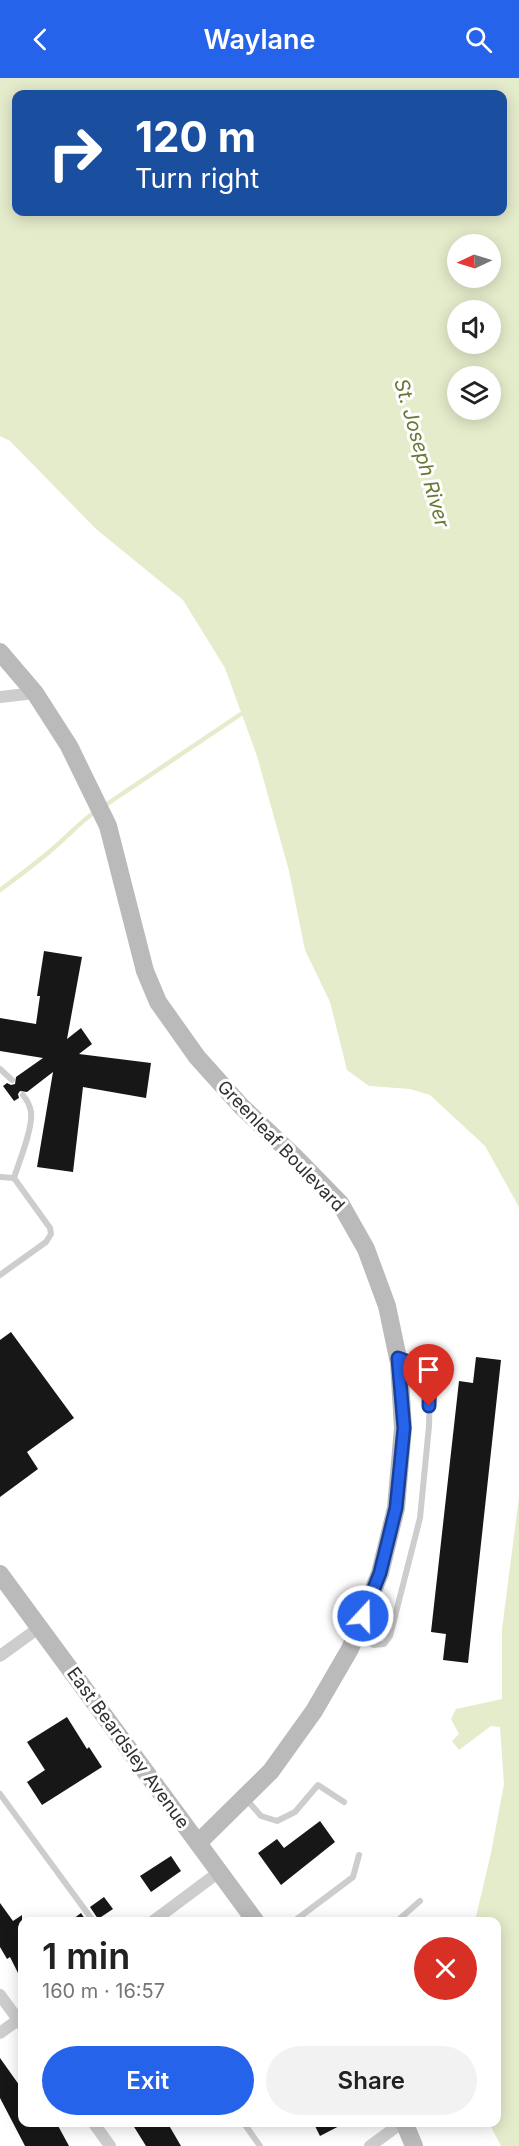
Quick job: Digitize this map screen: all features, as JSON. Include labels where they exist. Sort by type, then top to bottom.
[{"type":"street","name":"Greenleaf Boulevard","points":[[0,652],[34,693],[69,746],[108,826],[145,971],[158,1002],[197,1057],[233,1098],[340,1203],[366,1249],[387,1306],[398,1358],[404,1428],[396,1508],[380,1573],[355,1637],[314,1711],[271,1771],[198,1843]]},
{"type":"street","points":[[0,697],[34,693]]},
{"type":"street","name":"East Beardsley Avenue","points":[[0,1574],[252,1917]]},
{"type":"street","points":[[0,1656],[39,1627]]},
{"type":"street","points":[[159,1917],[219,1872]]},
{"type":"street","points":[[0,1995],[18,2016]]},
{"type":"street","points":[[0,2033],[18,2022]]},
{"type":"street","points":[[97,2127],[110,2146]]},
{"type":"street","points":[[370,2146],[397,2127]]},
{"type":"street","points":[[406,2127],[414,2146]]},
{"type":"lane","points":[[0,1069],[12,1080]]},
{"type":"lane","points":[[14,1178],[32,1115],[30,1105],[23,1095]]},
{"type":"lane","points":[[0,1177],[14,1178]]},
{"type":"lane","points":[[0,1275],[46,1242],[51,1234],[50,1228],[14,1178]]},
{"type":"lane","points":[[355,1637],[374,1645],[384,1644],[390,1636],[420,1518],[429,1426],[430,1387],[421,1366],[398,1358]]},
{"type":"lane","points":[[244,1797],[261,1815],[277,1821],[295,1812],[318,1785],[344,1802]]},
{"type":"lane","points":[[0,1794],[90,1917]]},
{"type":"lane","points":[[300,1917],[352,1877],[360,1856]]},
{"type":"lane","points":[[402,1917],[420,1901]]},
{"type":"lane","points":[[247,2127],[261,2146]]},
{"type":"water","name":"St. Joseph River","points":[[0,78],[519,78],[519,1207],[485,1146],[430,1095],[410,1089],[369,1086],[347,1070],[330,1002],[305,950],[289,871],[257,756],[225,668],[183,600],[96,529],[10,441],[0,436]]},
{"type":"water","points":[[519,1497],[519,2146],[501,2146],[491,2127],[501,2127],[501,1917],[476,1917],[504,1784],[500,1727],[491,1726],[459,1750],[452,1741],[459,1734],[451,1719],[456,1709],[502,1699],[502,1629]]},
{"type":"building","points":[[44,951],[82,957],[67,1039],[81,1028],[92,1044],[79,1054],[151,1063],[146,1098],[83,1087],[73,1172],[37,1167],[53,1072],[27,1092],[20,1091],[19,1098],[14,1101],[3,1086],[7,1083],[15,1084],[16,1077],[43,1058],[0,1051],[0,1018],[36,1024],[40,996],[37,996]]},
{"type":"building","points":[[11,1332],[74,1418],[27,1452],[38,1469],[0,1497],[0,1340]]},
{"type":"building","points":[[476,1357],[501,1360],[468,1663],[443,1660],[446,1634],[431,1632],[459,1381],[473,1383]]},
{"type":"building","points":[[67,1717],[87,1749],[89,1747],[102,1767],[42,1805],[27,1782],[45,1770],[27,1742]]},
{"type":"building","points":[[320,1821],[335,1842],[281,1885],[258,1853],[277,1839],[284,1848]]},
{"type":"building","points":[[171,1856],[181,1871],[151,1892],[140,1876]]},
{"type":"building","points":[[104,1897],[113,1909],[101,1917],[97,1917],[90,1907]]},
{"type":"building","points":[[0,1903],[13,1921],[18,1918],[18,1973],[10,1957],[7,1959],[0,1947]]},
{"type":"building","points":[[0,2058],[18,2083],[18,2127],[59,2127],[69,2146],[25,2146],[0,2098]]},
{"type":"building","points":[[134,2127],[170,2127],[181,2146],[146,2146]]},
{"type":"building","points":[[316,2127],[337,2127],[320,2136]]},
{"type":"waterway","points":[[104,806],[241,714]]},
{"type":"waterway","points":[[0,890],[42,858],[95,812]]},
{"type":"route","points":[[363,1616],[380,1573],[396,1508],[404,1428],[398,1358],[421,1366],[430,1387],[429,1406]]}]
